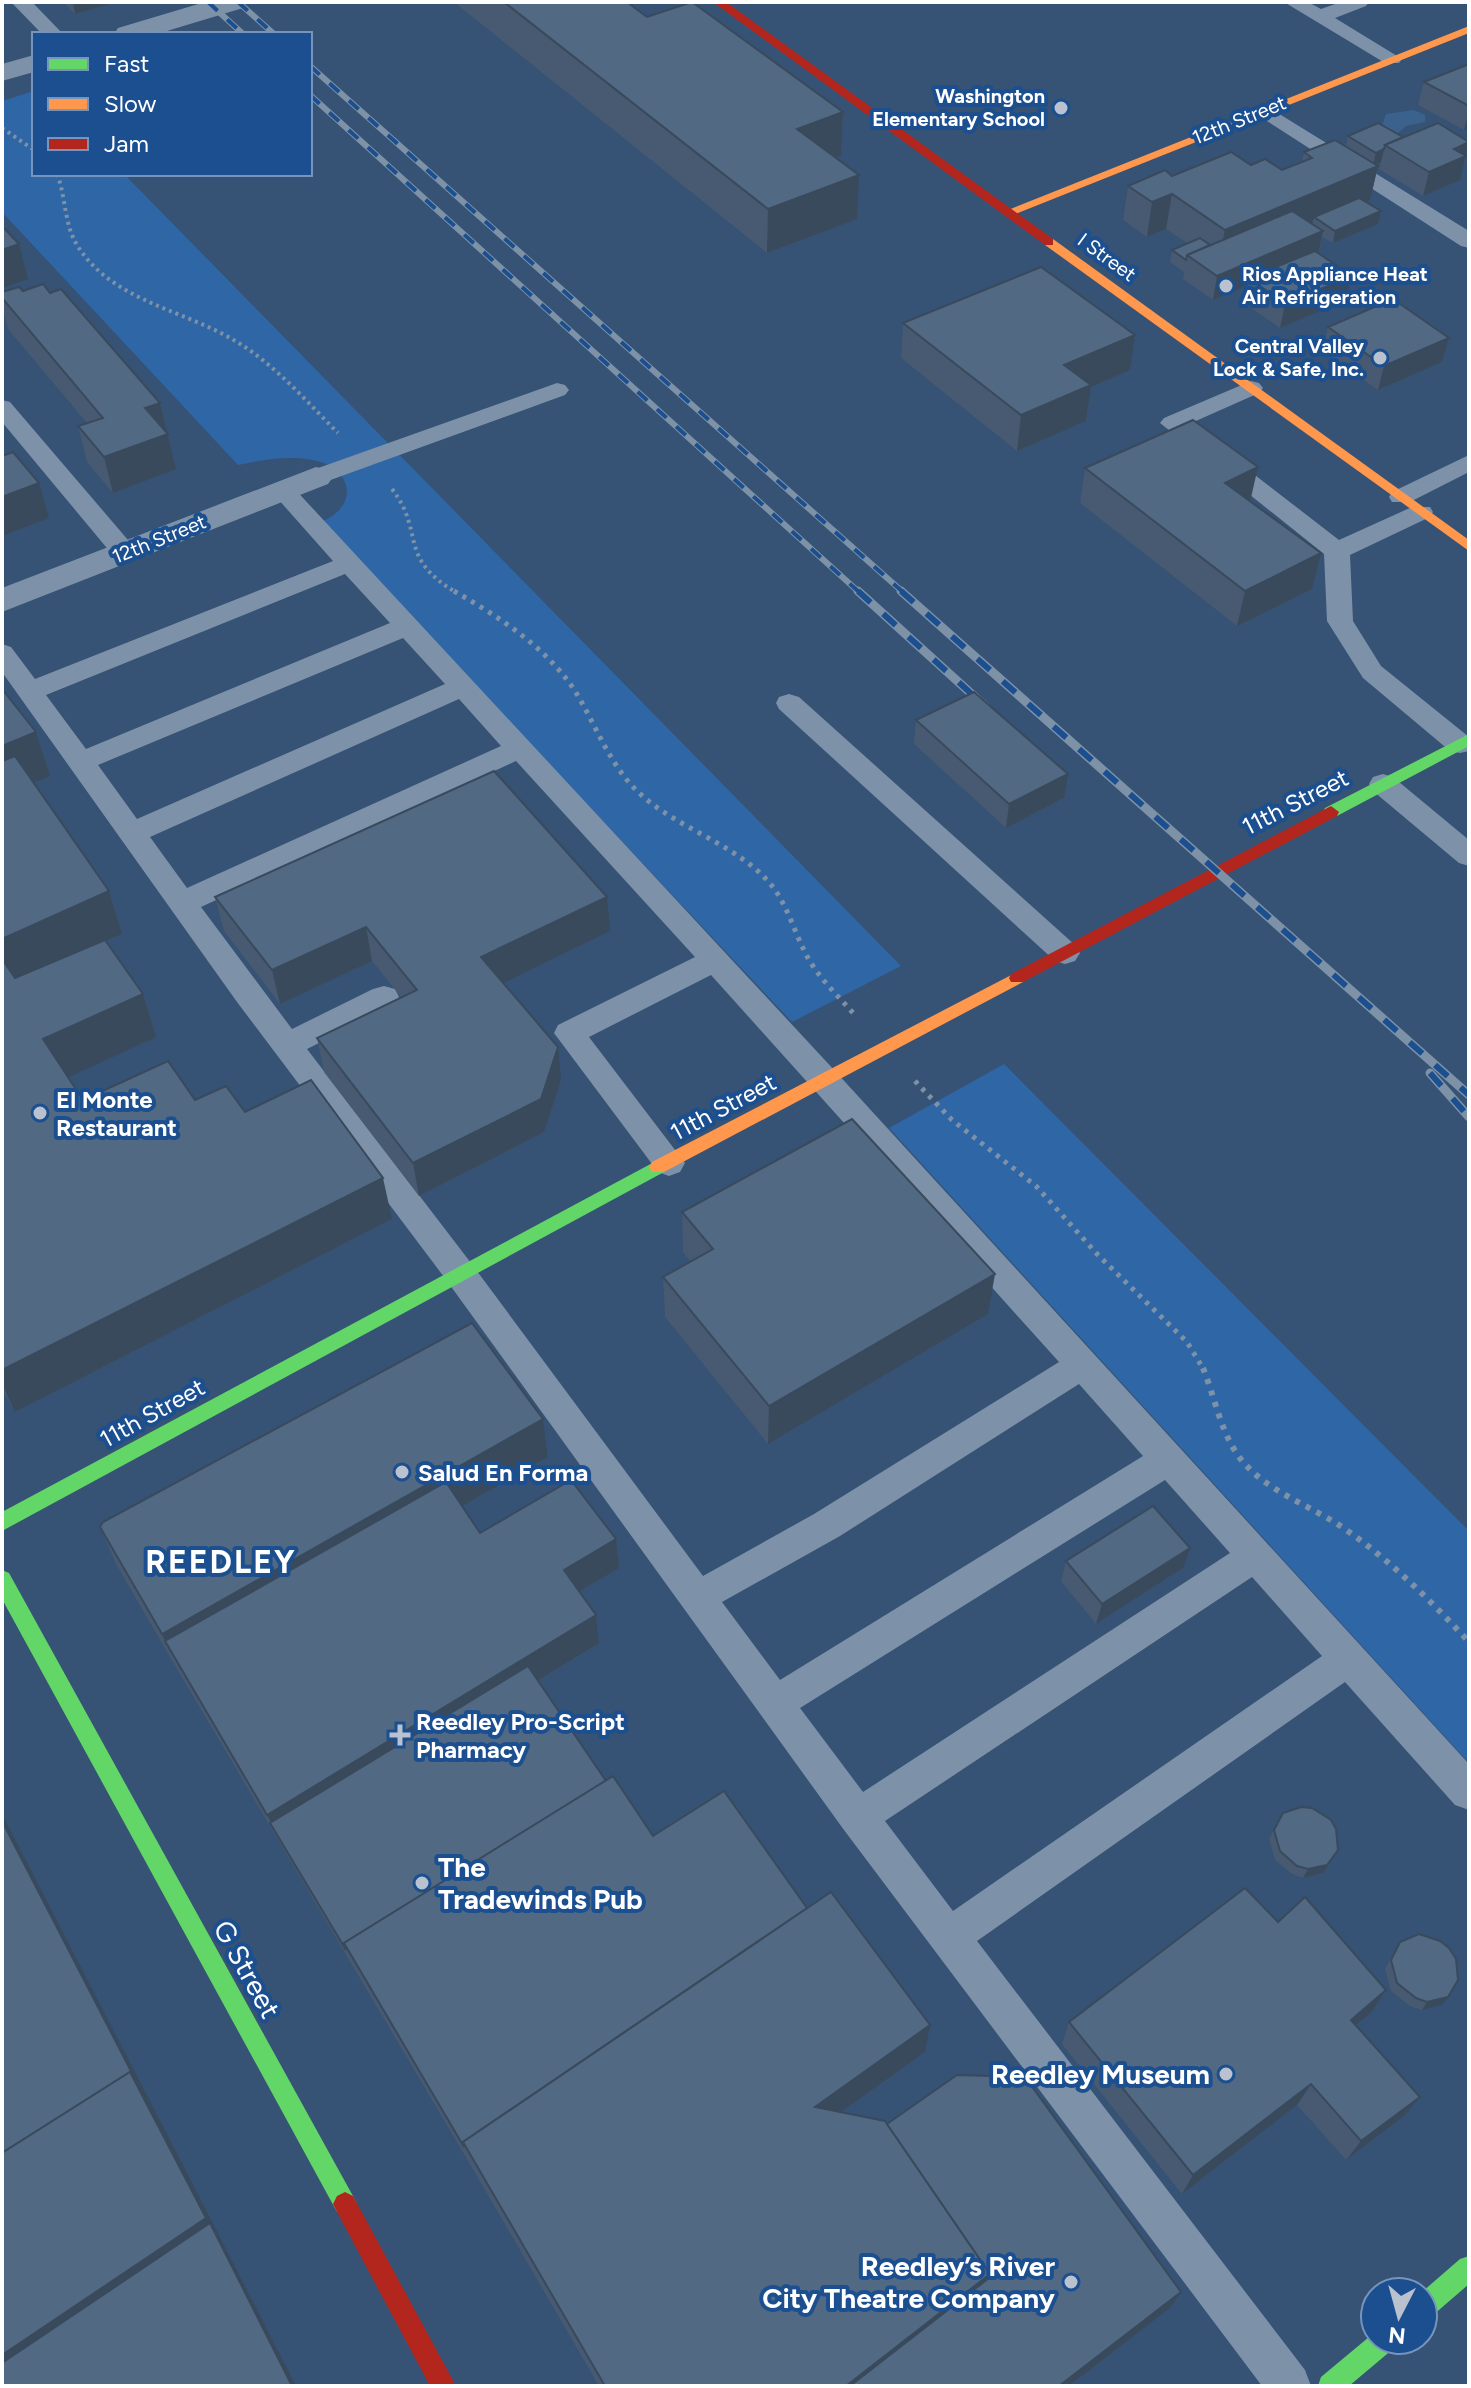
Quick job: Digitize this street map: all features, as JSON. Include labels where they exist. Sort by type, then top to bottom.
[{"type":"main road","name":"I Street","points":[[719,2],[1469,547]]},
{"type":"main road","name":"12th Street","points":[[1009,212],[1469,29]]},
{"type":"main road","name":"11th Street","points":[[2,1522],[459,1272],[1464,741]]},
{"type":"main road","name":"G Street","points":[[2,1579],[444,2386]]},
{"type":"main road","points":[[1439,2293],[1469,2268]]},
{"type":"main road","points":[[1330,2386],[1365,2356]]},
{"type":"street","points":[[135,32],[233,2]]},
{"type":"street","points":[[2,73],[32,64]]},
{"type":"street","name":"12th Street","points":[[2,601],[316,477]]},
{"type":"lane","points":[[21,2],[51,32]]},
{"type":"lane","points":[[1294,2],[1392,59]]},
{"type":"lane","points":[[1319,17],[1359,2]]},
{"type":"lane","points":[[1263,110],[1469,241]]},
{"type":"lane","points":[[1251,388],[1172,423],[1337,551],[1340,621],[1372,672],[1464,741]]},
{"type":"lane","points":[[316,477],[557,390]]},
{"type":"lane","points":[[2,407],[125,553]]},
{"type":"lane","points":[[1337,551],[1469,462]]},
{"type":"lane","points":[[282,490],[825,1080],[1469,1792]]},
{"type":"lane","points":[[31,691],[348,564]]},
{"type":"lane","points":[[82,761],[407,626]]},
{"type":"lane","points":[[2,653],[134,832],[182,903],[459,1272],[858,1817],[1289,2386]]},
{"type":"lane","points":[[134,832],[461,687]]},
{"type":"lane","points":[[789,703],[1065,953]]},
{"type":"lane","points":[[182,903],[518,749]]},
{"type":"lane","points":[[1383,784],[1469,856]]},
{"type":"lane","points":[[669,1163],[569,1033],[715,960]]},
{"type":"lane","points":[[287,1045],[384,997]]},
{"type":"lane","points":[[697,1598],[827,1525],[1082,1365]]},
{"type":"lane","points":[[775,1703],[1167,1460]]},
{"type":"lane","points":[[858,1817],[1254,1556]]},
{"type":"lane","points":[[949,1937],[1348,1659]]},
{"type":"path","points":[[2,128],[32,149]]},
{"type":"path","points":[[58,176],[75,242],[89,263],[142,301],[200,323],[257,354],[403,501],[408,513],[412,547],[428,573],[501,621],[554,665],[574,689],[620,771],[639,792],[667,816],[748,863],[767,879],[779,895],[808,958],[885,1048],[952,1120],[1036,1186],[1098,1255],[1187,1342],[1204,1369],[1236,1453],[1261,1481],[1339,1525],[1377,1552],[1412,1581],[1469,1642]]},
{"type":"shaded area","points":[[32,92],[32,176],[126,176],[901,966],[792,1022],[321,522],[342,507],[346,497],[347,488],[337,471],[313,460],[294,458],[238,465],[2,212],[2,101]]},
{"type":"shaded area","points":[[1414,110],[1425,115],[1425,122],[1406,126],[1397,134],[1382,126],[1386,114]]},
{"type":"shaded area","points":[[1004,1064],[1469,1531],[1469,1763],[889,1128]]},
{"type":"building","points":[[504,2],[627,2],[647,17],[692,2],[843,112],[797,129],[859,175],[768,209]]},
{"type":"building","points":[[1469,64],[1469,106],[1424,82]]},
{"type":"building","points":[[1378,123],[1403,137],[1376,153],[1348,136]]},
{"type":"building","points":[[1438,123],[1469,142],[1454,149],[1466,156],[1429,172],[1385,145]]},
{"type":"building","points":[[1335,140],[1378,166],[1225,230],[1172,194],[1152,202],[1128,186],[1165,170],[1172,176],[1231,152],[1251,165],[1265,159],[1282,170],[1312,158],[1304,152]]},
{"type":"building","points":[[1359,198],[1381,211],[1335,231],[1314,217]]},
{"type":"building","points":[[1292,211],[1323,231],[1217,276],[1187,255]]},
{"type":"building","points":[[2,226],[19,244],[2,250]]},
{"type":"building","points":[[1200,238],[1210,245],[1187,255],[1186,260],[1172,250]]},
{"type":"building","points":[[1315,251],[1352,276],[1285,304],[1249,278]]},
{"type":"building","points":[[1041,267],[1135,335],[1064,365],[1091,385],[1021,415],[903,323]]},
{"type":"building","points":[[43,284],[50,293],[61,289],[160,403],[145,408],[168,434],[104,457],[78,426],[103,418],[2,298],[2,292],[19,287],[23,291]]},
{"type":"building","points":[[1393,299],[1449,338],[1384,366],[1328,327]]},
{"type":"building","points":[[1193,420],[1258,467],[1225,483],[1321,553],[1245,591],[1085,468]]},
{"type":"building","points":[[13,452],[39,483],[2,497],[2,456]]},
{"type":"building","points":[[2,689],[36,732],[2,746]]},
{"type":"building","points":[[974,692],[1068,774],[1009,804],[916,720]]},
{"type":"building","points":[[15,756],[109,891],[2,939],[2,761]]},
{"type":"building","points":[[494,771],[607,897],[481,957],[558,1047],[541,1099],[413,1163],[317,1038],[417,990],[366,927],[272,970],[215,897]]},
{"type":"building","name":"El Monte Restaurant","points":[[105,940],[143,994],[43,1039],[83,1100],[168,1061],[195,1100],[226,1086],[245,1112],[311,1080],[383,1178],[2,1370],[2,959],[15,978]]},
{"type":"building","points":[[852,1119],[995,1274],[769,1406],[663,1277],[713,1249],[682,1212]]},
{"type":"building","points":[[472,1323],[543,1419],[162,1634],[100,1527],[103,1522]]},
{"type":"building","points":[[571,1480],[616,1539],[564,1570],[596,1615],[267,1815],[165,1641],[446,1482],[480,1533]]},
{"type":"building","points":[[1153,1506],[1190,1548],[1102,1604],[1066,1561]]},
{"type":"building","points":[[528,1666],[606,1781],[344,1943],[346,1950],[270,1823]]},
{"type":"building","points":[[613,1776],[653,1836],[724,1791],[807,1908],[463,2142],[464,2147],[344,1943]]},
{"type":"building","points":[[1301,1807],[1312,1808],[1331,1820],[1336,1829],[1338,1850],[1327,1865],[1308,1869],[1297,1866],[1280,1851],[1274,1830],[1283,1813]]},
{"type":"building","points":[[2,1821],[134,2077],[130,2072],[2,2153]]},
{"type":"building","name":"Reedley Museum","points":[[1245,1888],[1278,1922],[1305,1897],[1386,1990],[1351,2020],[1420,2097],[1361,2141],[1311,2084],[1193,2175],[1069,2022]]},
{"type":"building","points":[[831,1892],[930,2025],[815,2107],[885,2121],[990,2274],[846,2386],[605,2386],[463,2142]]},
{"type":"building","points":[[1419,1934],[1440,1941],[1456,1959],[1458,1980],[1448,1997],[1427,2002],[1416,1998],[1397,1983],[1391,1960],[1400,1942]]},
{"type":"building","points":[[130,2072],[206,2218],[2,2355],[2,2153]]},
{"type":"building","points":[[957,2075],[1025,2077],[1181,2292],[1059,2386],[850,2386],[989,2278],[990,2274],[887,2124]]},
{"type":"building","points":[[210,2223],[292,2386],[2,2386],[2,2363]]},
{"type":"railway","points":[[208,2],[241,32]]},
{"type":"railway","points":[[238,2],[272,32]]},
{"type":"railway","points":[[312,68],[904,593]]},
{"type":"railway","points":[[312,97],[860,593]]},
{"type":"railway","points":[[858,591],[986,707]]},
{"type":"railway","points":[[901,591],[1469,1095]]},
{"type":"railway","points":[[1430,1073],[1469,1117]]},
{"type":"traffic: fast","points":[[1331,812],[1469,739]]},
{"type":"traffic: fast","points":[[2,1522],[658,1167]]},
{"type":"traffic: fast","points":[[2,1579],[345,2204]]},
{"type":"traffic: fast","points":[[1439,2293],[1469,2268]]},
{"type":"traffic: fast","points":[[1330,2386],[1365,2356]]},
{"type":"traffic: slow","points":[[1009,212],[1469,29]]},
{"type":"traffic: slow","points":[[1049,242],[1469,547]]},
{"type":"traffic: slow","points":[[658,1167],[1017,978]]},
{"type":"traffic: jam","points":[[719,2],[1049,242]]},
{"type":"traffic: jam","points":[[1017,978],[1331,812]]},
{"type":"traffic: jam","points":[[345,2204],[444,2386]]},
{"type":"place","name":"Washington Elementary School","points":[[1061,108]]},
{"type":"place","name":"Rios Appliance Heat Air Refrigeration","points":[[1226,286]]},
{"type":"place","name":"Central Valley Lock & Safe, Inc.","points":[[1380,358]]},
{"type":"place","name":"El Monte Restaurant","points":[[40,1113]]},
{"type":"place","name":"Salud En Forma","points":[[402,1472]]},
{"type":"place","name":"Reedley Pro-Script Pharmacy","points":[[400,1735]]},
{"type":"place","name":"The Tradewinds Pub","points":[[422,1883]]},
{"type":"place","name":"Reedley Museum","points":[[1226,2074]]},
{"type":"place","name":"Reedley’s River City Theatre Company","points":[[1071,2282]]},
{"type":"district","name":"REEDLEY","points":[[221,1562]]}]
